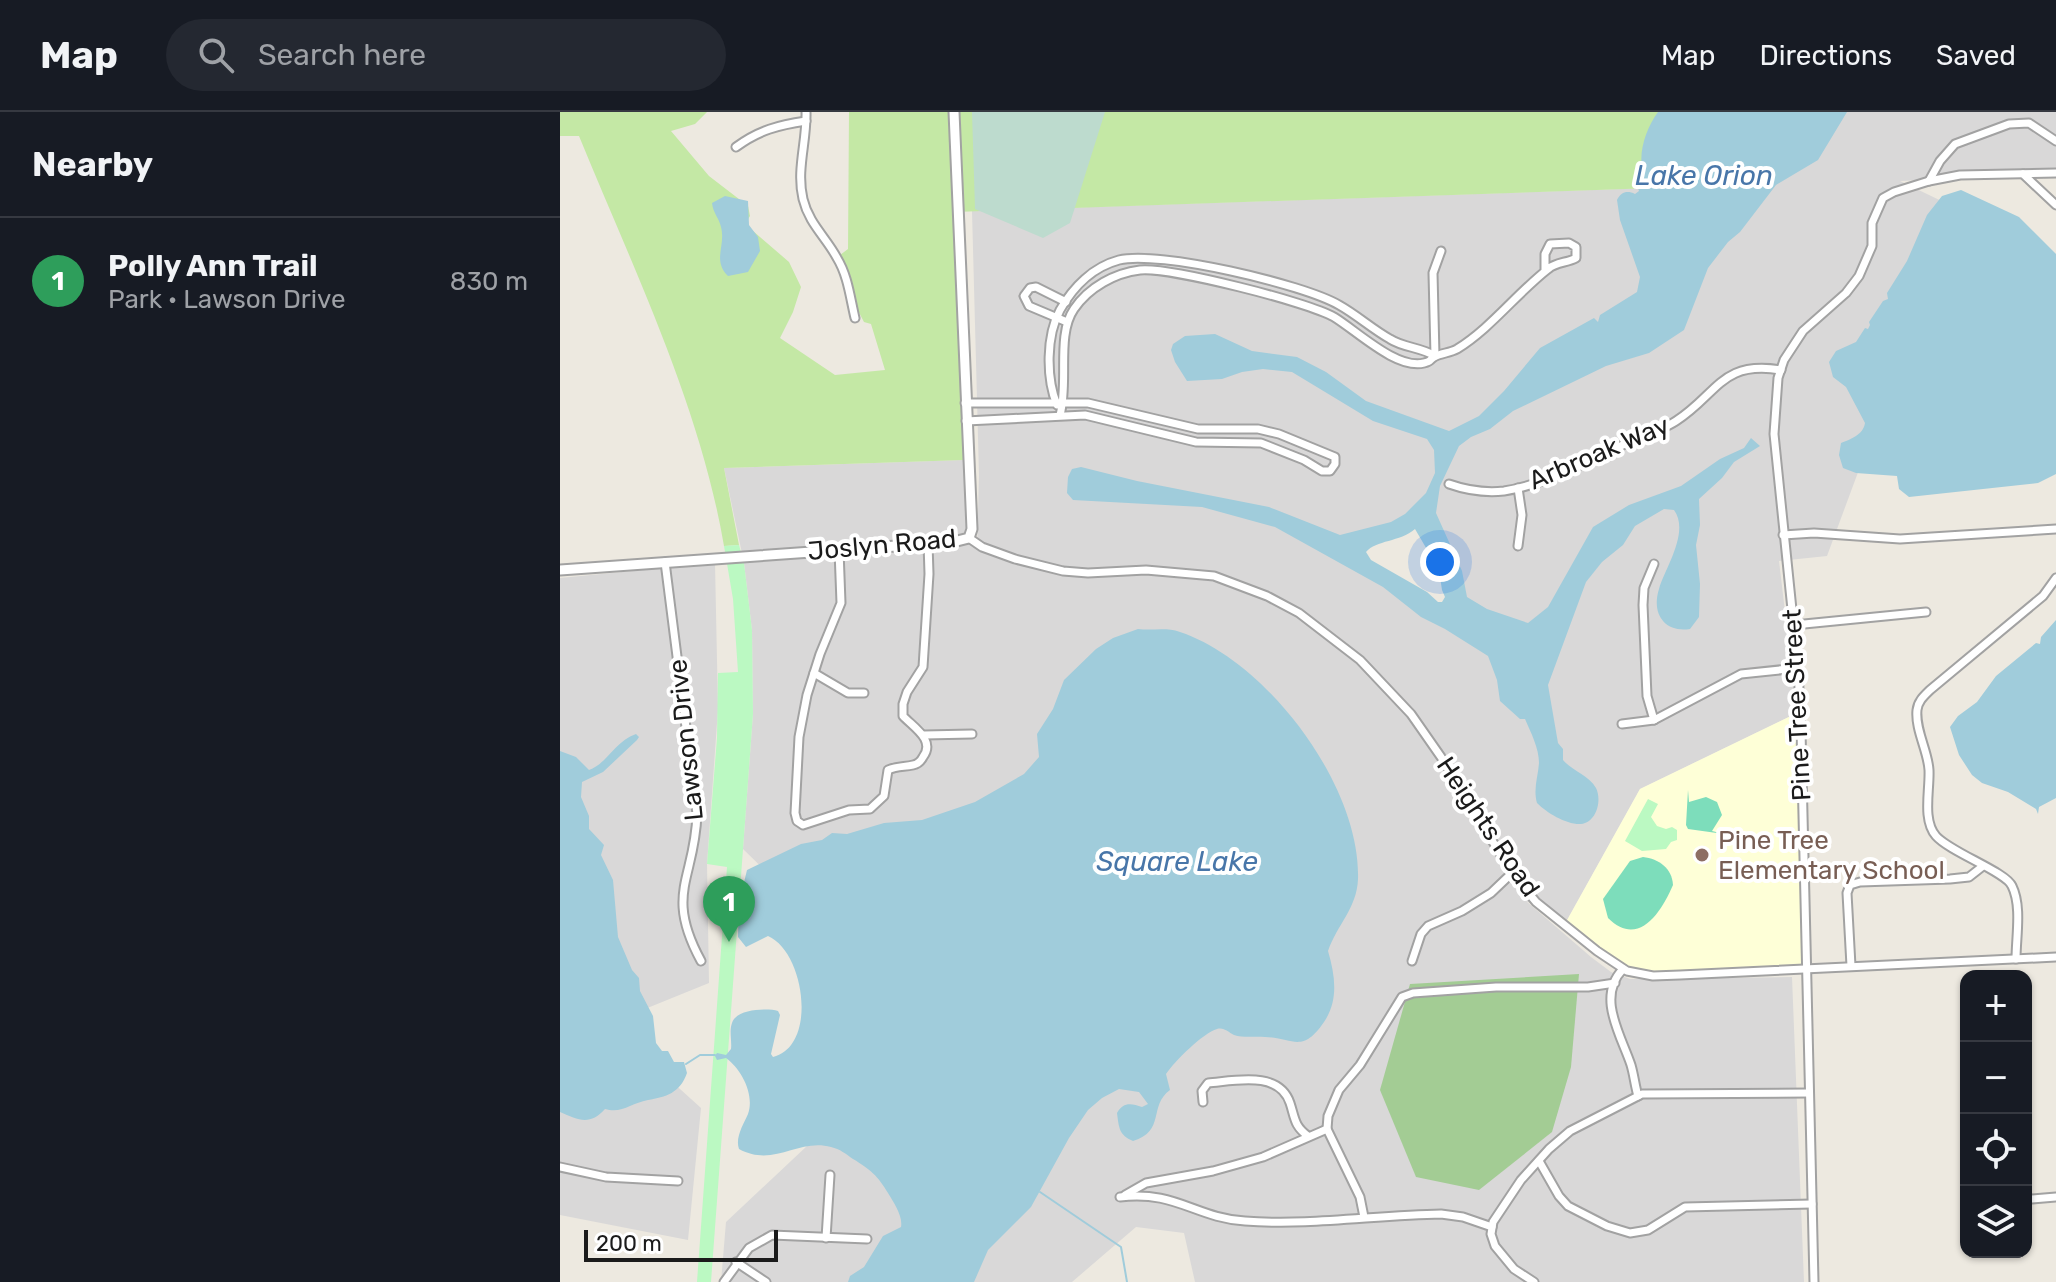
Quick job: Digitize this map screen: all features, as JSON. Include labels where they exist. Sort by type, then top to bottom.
[{"type":"street","name":"Joslyn Road","points":[[560,570],[961,542],[969,538],[972,529],[954,112]]},
{"type":"street","points":[[736,147],[770,127],[806,116],[801,162],[803,201],[817,231],[846,275],[855,318]]},
{"type":"street","points":[[1929,181],[1940,161],[1955,144],[2025,118],[2056,141]]},
{"type":"street","points":[[1781,370],[1792,345],[1803,331],[1839,300],[1859,276],[1872,246],[1872,223],[1883,198],[1929,181],[1960,175],[2056,173]]},
{"type":"street","points":[[2023,174],[2056,205]]},
{"type":"street","points":[[1060,415],[1067,322],[1075,308],[1098,285],[1115,276],[1144,269],[1162,271],[1308,305],[1333,316],[1386,353],[1421,364],[1460,347],[1545,271],[1576,258],[1576,247],[1569,243],[1550,244],[1545,254],[1545,271]]},
{"type":"street","points":[[1435,356],[1433,273],[1441,251]]},
{"type":"street","points":[[1060,402],[1052,396],[1050,356],[1056,317],[1078,284],[1109,263],[1137,257],[1152,257],[1291,285],[1339,305],[1392,341],[1428,351],[1435,356]]},
{"type":"street","points":[[1067,322],[1029,306],[1025,302],[1026,291],[1036,287],[1075,308]]},
{"type":"street","name":"Arbroak Way","points":[[1449,484],[1488,492],[1518,488],[1659,430],[1691,410],[1714,387],[1736,372],[1762,367],[1781,370]]},
{"type":"street","name":"Pine Tree Street","points":[[1781,370],[1774,434],[1798,668],[1814,1282]]},
{"type":"street","points":[[965,403],[1088,403],[1211,431],[1258,429],[1279,434],[1335,457],[1335,464],[1330,471],[1322,471],[1304,460],[1261,443],[1196,442],[1097,417],[1060,415],[966,421]]},
{"type":"street","points":[[1304,460],[1310,448]]},
{"type":"street","points":[[1518,488],[1522,515],[1518,546]]},
{"type":"street","points":[[1783,535],[1814,533],[1900,539],[2056,529]]},
{"type":"street","name":"Heights Road","points":[[969,538],[982,547],[1015,559],[1063,571],[1146,570],[1214,576],[1267,596],[1299,613],[1360,660],[1411,714],[1512,873],[1536,902],[1623,969],[1653,976],[2056,957]]},
{"type":"street","points":[[839,550],[841,603],[814,673],[799,737],[795,813],[797,821],[803,825],[849,810],[870,809],[884,796],[888,770],[896,766],[915,765],[926,754],[924,735],[903,716],[903,704],[923,667],[928,543]]},
{"type":"street","name":"Lawson Drive","points":[[665,562],[697,814],[694,843],[683,882],[682,905],[685,927],[701,961]]},
{"type":"street","points":[[1654,564],[1643,595],[1647,696],[1654,720]]},
{"type":"street","points":[[2016,959],[2016,906],[2012,884],[2006,877],[1938,838],[1930,828],[1928,761],[1917,709],[1920,701],[1944,677],[2043,596],[2056,578]]},
{"type":"street","points":[[1794,625],[1926,612]]},
{"type":"street","points":[[1622,724],[1654,720],[1741,674],[1798,668]]},
{"type":"street","points":[[814,673],[848,693],[864,693]]},
{"type":"street","points":[[924,735],[972,734]]},
{"type":"street","points":[[1851,966],[1847,893],[1850,885],[1969,877],[1983,866]]},
{"type":"street","points":[[1412,961],[1421,934],[1428,926],[1462,911],[1491,893],[1512,873]]},
{"type":"street","points":[[1623,969],[1616,976],[1611,1006],[1638,1096]]},
{"type":"street","points":[[1364,1217],[1360,1197],[1327,1129],[1328,1116],[1339,1090],[1360,1065],[1402,997],[1433,991],[1588,987],[1615,983]]},
{"type":"street","points":[[1203,1102],[1202,1091],[1208,1083],[1258,1079],[1286,1095],[1294,1122],[1308,1136]]},
{"type":"street","points":[[1534,1282],[1505,1260],[1495,1246],[1492,1227],[1517,1186],[1539,1161],[1576,1128],[1638,1096],[1809,1093]]},
{"type":"street","points":[[1327,1129],[1263,1157],[1213,1171],[1146,1183],[1120,1197],[1158,1196],[1183,1202],[1211,1215],[1246,1222],[1441,1214],[1463,1217],[1492,1227]]},
{"type":"street","points":[[1539,1161],[1568,1206],[1607,1226],[1630,1233],[1648,1230],[1685,1207],[1812,1204]]},
{"type":"street","points":[[560,1167],[606,1177],[678,1181]]},
{"type":"street","points":[[826,1238],[830,1175]]},
{"type":"street","points":[[2032,1199],[2056,1197]]},
{"type":"street","points":[[725,1281],[749,1248],[772,1235],[867,1239]]},
{"type":"street","points":[[736,1262],[766,1282]]},
{"type":"shaded area","points":[[972,112],[1105,112],[1070,223],[1043,238],[975,209]]},
{"type":"shaded area","points":[[1769,112],[2056,112],[2056,175],[1900,181],[1956,208],[1827,556],[1779,561],[1797,713],[1640,789],[1566,922],[1526,901],[1611,972],[1630,979],[1792,977],[1804,1282],[1195,1282],[1184,1233],[1136,1227],[1072,1282],[721,1282],[726,1222],[841,1114],[779,884],[743,849],[753,714],[752,630],[744,563],[724,468],[964,460],[977,550],[979,475],[972,211],[1771,184]],"holes":[[[1427,512],[1458,615],[1340,553]]]},
{"type":"shaded area","points":[[715,563],[718,709],[707,864],[709,983],[608,1024],[701,1108],[688,1240],[560,1215],[560,578]]},
{"type":"shaded area","name":"Pine Tree Elementary School","points":[[1797,713],[1803,966],[1630,970],[1615,962],[1566,922],[1640,789]]},
{"type":"shaded area","points":[[1579,974],[1571,1067],[1552,1132],[1479,1190],[1416,1177],[1380,1090],[1410,984]]},
{"type":"green space","points":[[560,112],[707,112],[695,124],[671,131],[709,176],[748,206],[750,216],[745,224],[789,262],[801,287],[780,338],[835,375],[885,370],[871,324],[864,322],[852,299],[850,275],[840,255],[848,249],[849,112],[1769,112],[1771,184],[955,212],[964,460],[724,468],[739,545],[724,546],[699,441],[663,338],[579,136],[560,136]]},
{"type":"green space","points":[[739,545],[752,630],[753,714],[711,1282],[697,1282],[727,867],[707,864],[717,738],[718,673],[738,672],[733,599],[724,546]]},
{"type":"green space","points":[[1688,790],[1689,802],[1706,797],[1717,802],[1722,815],[1712,831],[1724,834],[1688,829]]},
{"type":"green space","points":[[1648,799],[1658,804],[1651,817],[1657,826],[1677,830],[1677,840],[1666,849],[1642,851],[1625,841]]},
{"type":"green space","points":[[1643,857],[1664,865],[1673,885],[1655,916],[1639,928],[1629,929],[1608,918],[1603,899],[1630,861]]},
{"type":"water","name":"Lake Orion","points":[[1658,112],[1847,112],[1818,160],[1776,185],[1708,268],[1684,330],[1649,353],[1606,366],[1513,411],[1490,429],[1471,437],[1459,446],[1440,486],[1436,513],[1462,571],[1467,597],[1487,609],[1528,623],[1548,607],[1593,527],[1629,505],[1681,486],[1720,459],[1744,448],[1751,438],[1760,446],[1734,462],[1699,499],[1700,525],[1696,545],[1699,617],[1690,629],[1667,625],[1657,606],[1659,589],[1678,539],[1678,519],[1674,510],[1664,509],[1635,526],[1623,545],[1602,562],[1586,582],[1548,685],[1563,760],[1589,780],[1598,793],[1594,815],[1586,822],[1576,824],[1558,818],[1537,803],[1539,763],[1536,746],[1525,719],[1520,719],[1500,701],[1497,680],[1488,656],[1421,617],[1383,587],[1275,527],[1202,507],[1073,500],[1067,493],[1068,477],[1072,469],[1081,467],[1269,507],[1340,535],[1391,522],[1405,514],[1426,493],[1435,473],[1434,450],[1427,439],[1373,421],[1292,372],[1263,369],[1222,379],[1187,381],[1175,362],[1171,350],[1173,344],[1185,336],[1215,334],[1252,351],[1297,357],[1326,372],[1366,401],[1449,431],[1479,416],[1540,348],[1594,318],[1598,322],[1600,315],[1637,292],[1640,277],[1620,220],[1617,200],[1624,192],[1635,194],[1639,191],[1635,180],[1637,170],[1642,167],[1647,131]],"holes":[[[1415,529],[1439,570],[1445,597],[1442,602],[1371,560],[1366,552]]]},
{"type":"water","points":[[1961,190],[2019,217],[2056,254],[2056,474],[2038,483],[1909,497],[1899,489],[1897,476],[1856,473],[1843,468],[1839,455],[1841,443],[1859,434],[1865,423],[1846,387],[1833,377],[1829,362],[1836,351],[1856,342],[1865,328],[1868,329],[1869,322],[1883,301],[1888,299],[1887,293],[1907,261],[1927,215],[1942,196]]},
{"type":"water","points":[[725,196],[748,201],[749,225],[758,237],[760,251],[748,272],[728,276],[721,264],[722,234],[712,203]]},
{"type":"water","points":[[2056,620],[2056,798],[2039,807],[2038,814],[2036,809],[2008,792],[1982,783],[1972,775],[1959,755],[1950,727],[1958,716],[1977,702],[1996,676],[2036,643],[2040,644],[2041,637]]},
{"type":"water","name":"Square Lake","points":[[1138,629],[1180,632],[1213,647],[1245,670],[1275,698],[1303,732],[1326,768],[1344,805],[1355,843],[1358,879],[1354,899],[1328,951],[1334,987],[1329,1014],[1316,1032],[1303,1041],[1238,1036],[1222,1029],[1204,1036],[1166,1074],[1170,1090],[1163,1096],[1153,1125],[1143,1137],[1133,1141],[1120,1130],[1117,1113],[1125,1105],[1142,1107],[1148,1104],[1139,1092],[1119,1089],[1102,1098],[1088,1110],[1069,1138],[1031,1207],[988,1250],[974,1282],[848,1282],[850,1276],[864,1267],[883,1236],[901,1227],[893,1201],[873,1173],[834,1148],[808,1146],[764,1155],[739,1149],[739,1136],[750,1106],[748,1090],[732,1063],[726,1058],[717,1060],[715,1056],[717,1053],[726,1055],[731,1049],[731,1026],[735,1018],[745,1012],[778,1011],[780,1015],[771,1054],[773,1057],[787,1049],[796,1036],[801,1018],[798,978],[781,945],[768,936],[746,947],[738,937],[739,903],[747,870],[801,844],[822,840],[832,833],[847,834],[884,823],[922,820],[975,802],[1024,774],[1039,757],[1037,734],[1053,709],[1064,680],[1096,649],[1113,638]]},
{"type":"water","points":[[636,734],[639,737],[637,740],[603,772],[582,782],[581,797],[589,816],[589,829],[604,845],[601,855],[613,880],[618,937],[632,970],[639,978],[640,991],[653,1016],[656,1043],[662,1051],[668,1051],[674,1062],[684,1062],[687,1073],[676,1090],[666,1095],[622,1109],[605,1109],[594,1118],[584,1120],[560,1112],[560,751],[576,757],[589,770]]},
{"type":"waterway","points":[[686,1064],[700,1055],[715,1055]]},
{"type":"waterway","points":[[1040,1192],[1121,1247],[1127,1282]]},
{"type":"place","name":"Pine Tree Elementary School","points":[[1702,855]]},
{"type":"place","name":"Polly Ann Trail","points":[[729,942]]}]
